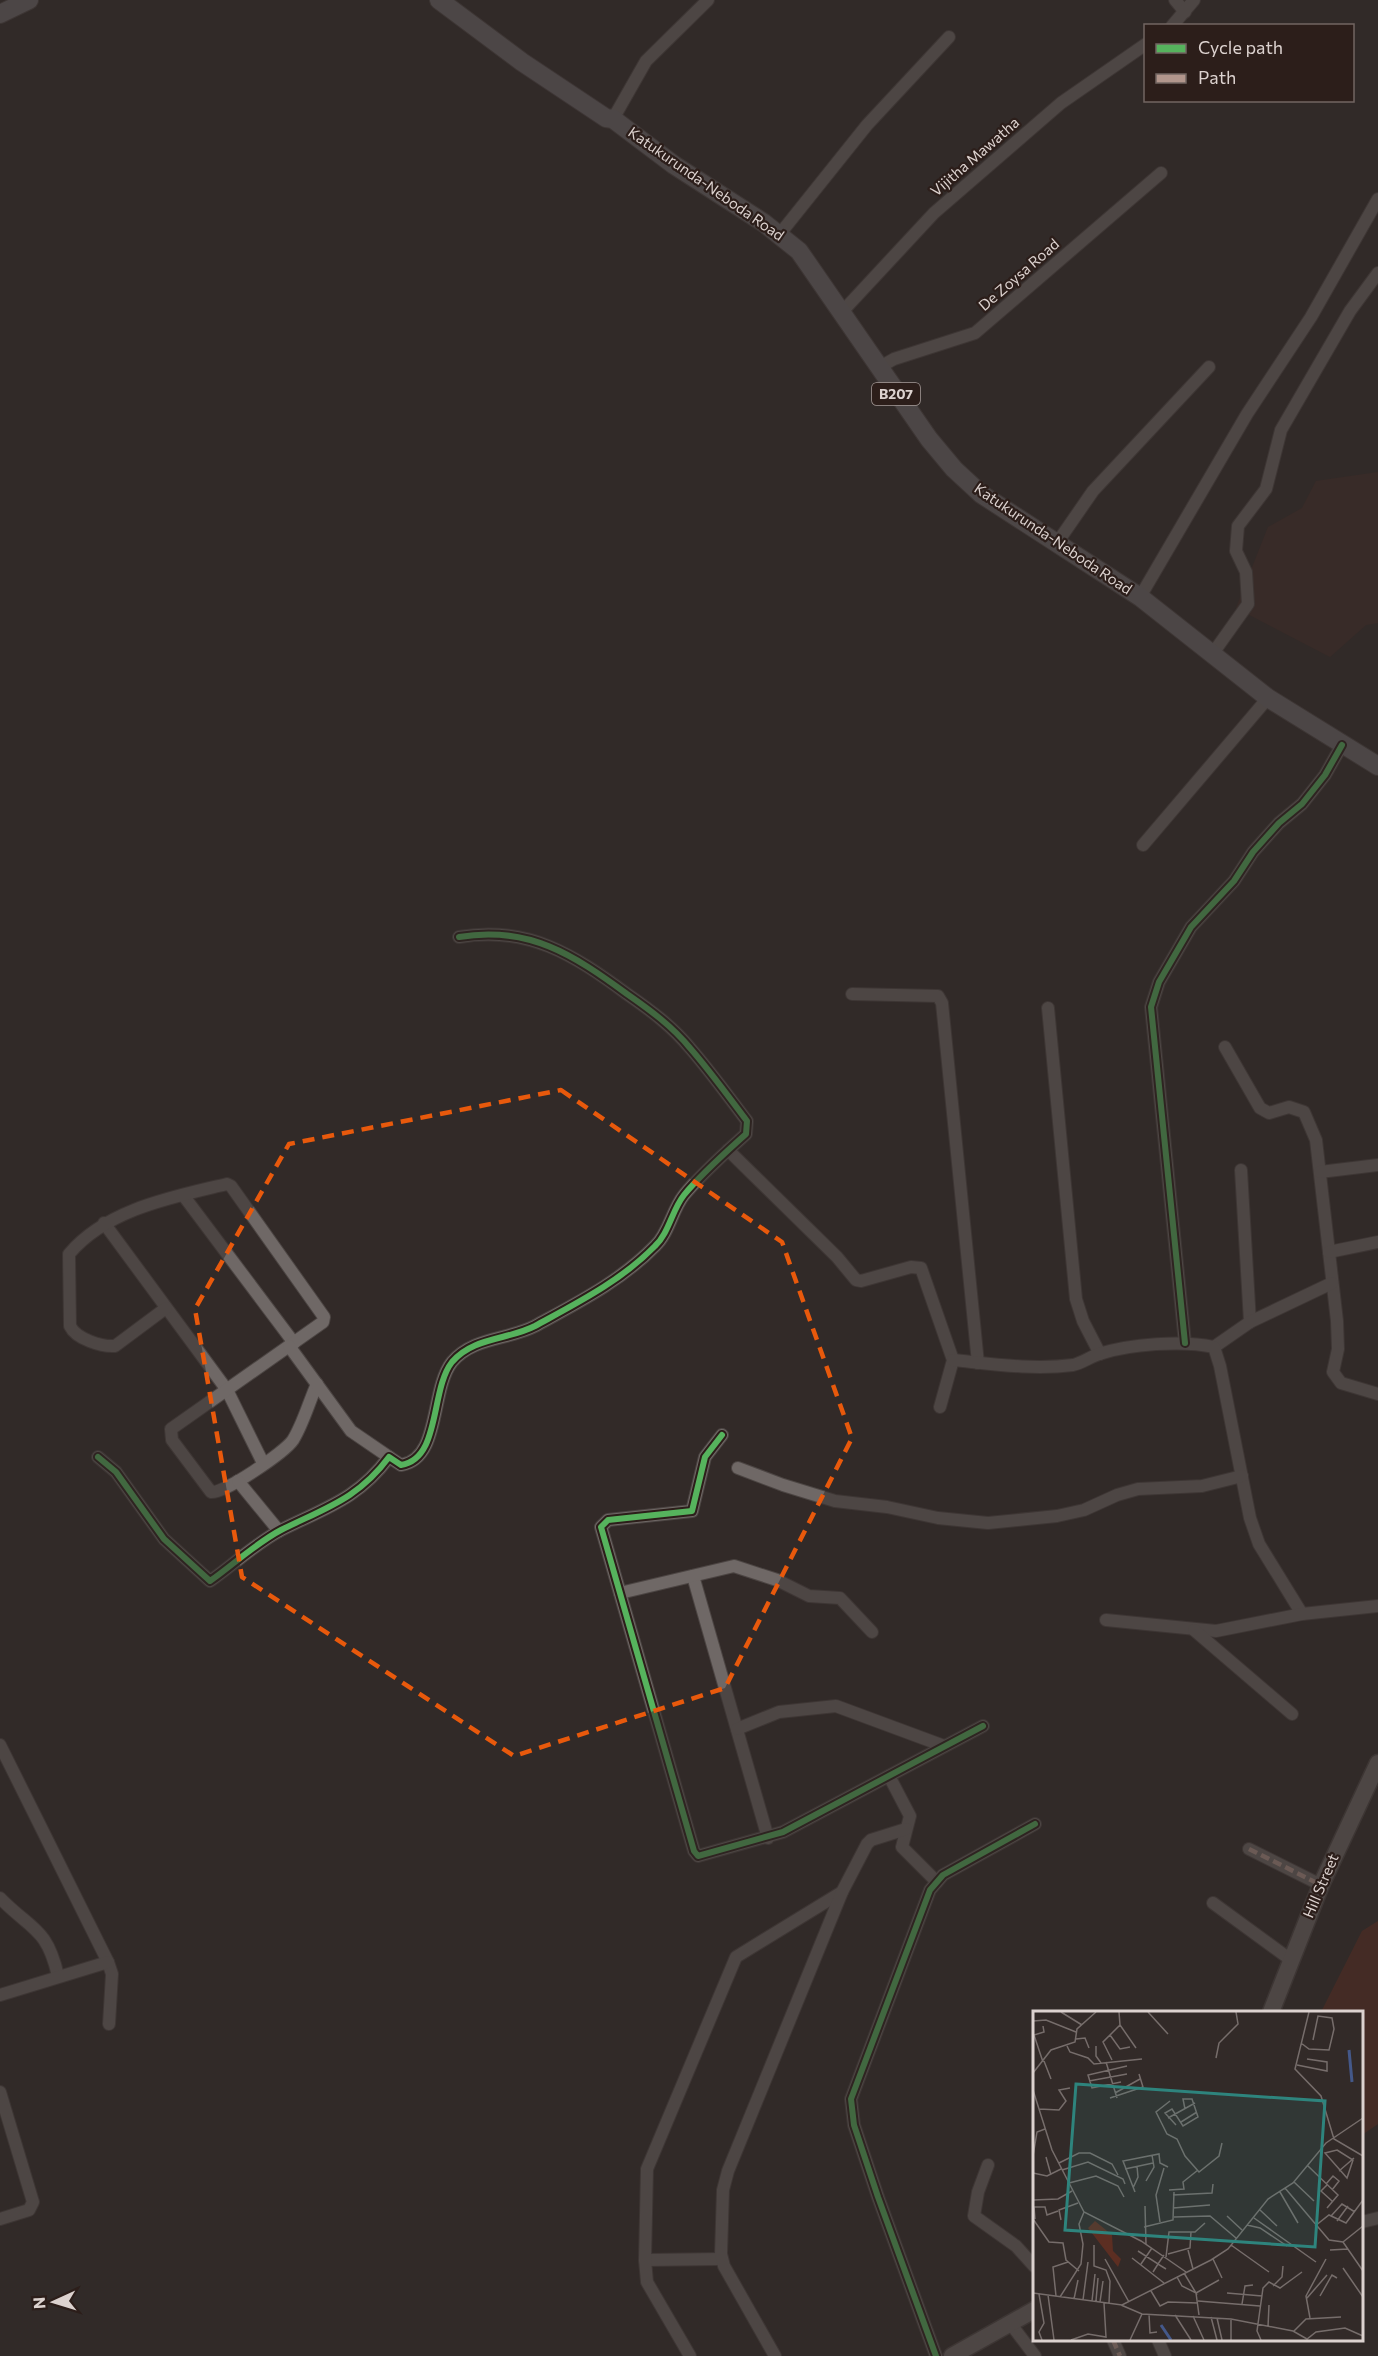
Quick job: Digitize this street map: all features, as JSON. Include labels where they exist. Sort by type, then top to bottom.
[{"type":"main road","points":[[0,14],[29,0]]},
{"type":"main road","name":"Katukurunda-Neboda Road","points":[[439,0],[522,62],[606,118],[613,119],[674,165],[779,235],[807,262],[929,439],[954,469],[981,494],[1140,597],[1211,656],[1268,698],[1378,766]]},
{"type":"main road","name":"Hill Street","points":[[1272,2011],[1321,1885],[1378,1763]]},
{"type":"main road","points":[[952,2356],[1033,2311]]},
{"type":"street","points":[[613,119],[646,61],[708,0]]},
{"type":"street","points":[[1175,0],[1185,12]]},
{"type":"street","points":[[1174,24],[1194,0]]},
{"type":"street","points":[[779,235],[867,125],[949,37]]},
{"type":"street","name":"Vijitha Mawatha","points":[[841,313],[934,213],[1061,103],[1144,45]]},
{"type":"street","name":"De Zoysa Road","points":[[878,368],[894,358],[975,333],[1161,173]]},
{"type":"street","points":[[1140,597],[1247,414],[1311,317],[1378,200]]},
{"type":"street","points":[[1211,656],[1248,603],[1246,572],[1236,551],[1238,526],[1266,489],[1281,430],[1350,310],[1378,273]]},
{"type":"street","points":[[1057,543],[1093,491],[1209,367]]},
{"type":"street","points":[[1143,845],[1268,698]]},
{"type":"street","points":[[1185,1343],[1151,1007],[1159,982],[1191,927],[1234,881],[1253,852],[1279,823],[1302,804],[1325,775],[1342,745]]},
{"type":"street","points":[[183,1195],[292,1344],[351,1431],[401,1465],[411,1464],[423,1454],[430,1434],[436,1401],[452,1362],[470,1347],[534,1326],[611,1283],[657,1245],[684,1196],[746,1134],[747,1120],[690,1047],[657,1016],[583,962],[551,945],[516,937],[481,933],[459,937]]},
{"type":"street","points":[[852,994],[938,996],[942,1003],[978,1363]]},
{"type":"street","points":[[1048,1008],[1076,1299],[1083,1321],[1100,1354]]},
{"type":"street","points":[[1225,1047],[1260,1108],[1269,1113],[1289,1107],[1304,1112],[1316,1140],[1329,1251],[1338,1349],[1333,1372],[1335,1378],[1341,1383],[1378,1394]]},
{"type":"street","points":[[728,1150],[837,1257],[856,1280],[861,1281],[911,1267],[921,1268],[953,1360],[940,1407]]},
{"type":"street","points":[[1320,1172],[1378,1165]]},
{"type":"street","points":[[1241,1170],[1250,1322]]},
{"type":"street","points":[[166,1308],[115,1346],[106,1347],[72,1331],[69,1254],[104,1223],[183,1195],[227,1184],[231,1186],[323,1312],[323,1322],[171,1429],[170,1435],[211,1492],[220,1491],[238,1481],[293,1440],[317,1384]]},
{"type":"street","points":[[104,1223],[227,1390],[262,1463]]},
{"type":"street","points":[[1329,1251],[1378,1242]]},
{"type":"street","points":[[953,1360],[1032,1367],[1060,1366],[1077,1364],[1100,1354],[1185,1343],[1214,1347],[1250,1322],[1332,1283]]},
{"type":"street","points":[[1214,1347],[1250,1518],[1259,1544],[1302,1614]]},
{"type":"street","points":[[722,1435],[705,1457],[692,1511],[603,1522],[601,1527],[694,1851],[703,1857],[768,1838],[983,1726]]},
{"type":"street","points":[[98,1457],[116,1472],[164,1539],[206,1580],[210,1581],[279,1531],[338,1504],[375,1477],[389,1457]]},
{"type":"street","points":[[738,1468],[836,1501],[887,1507],[938,1518],[988,1523],[1025,1521],[1065,1515],[1138,1489],[1202,1486],[1242,1476]]},
{"type":"street","points":[[238,1481],[279,1531]]},
{"type":"street","points":[[620,1593],[734,1566],[777,1580],[809,1596],[840,1598],[872,1632]]},
{"type":"street","points":[[693,1576],[768,1838]]},
{"type":"street","points":[[1106,1620],[1194,1630],[1228,1629],[1302,1614],[1378,1606]]},
{"type":"street","points":[[1194,1630],[1292,1714]]},
{"type":"street","points":[[737,1728],[779,1712],[836,1706],[944,1746]]},
{"type":"street","points":[[0,1745],[108,1962],[112,1974],[109,2024]]},
{"type":"street","points":[[889,1776],[909,1810],[910,1816],[901,1842],[905,1852],[937,1882]]},
{"type":"street","points":[[936,2356],[874,2187],[854,2125],[851,2100],[930,1890],[943,1875],[1035,1824]]},
{"type":"street","points":[[775,2356],[722,2259],[723,2190],[728,2171],[842,1892],[863,1849],[871,1840],[906,1829]]},
{"type":"street","points":[[1249,1849],[1321,1885]]},
{"type":"street","points":[[690,2356],[647,2282],[645,2260],[647,2169],[731,1963],[741,1952],[842,1892]]},
{"type":"street","points":[[0,1898],[45,1939],[52,1952],[58,1976]]},
{"type":"street","points":[[1213,1903],[1291,1960]]},
{"type":"street","points":[[0,1995],[108,1962]]},
{"type":"street","points":[[0,2092],[33,2202],[29,2210],[0,2219]]},
{"type":"street","points":[[988,2165],[978,2192],[974,2216],[1016,2246],[1033,2264]]},
{"type":"street","points":[[1363,2222],[1378,2218]]},
{"type":"street","points":[[645,2260],[722,2259]]},
{"type":"street","points":[[1010,2323],[1035,2356]]},
{"type":"street","points":[[1113,2341],[1120,2356]]},
{"type":"street","points":[[1158,2341],[1165,2356]]},
{"type":"highlighted area","points":[[561,1090],[782,1242],[852,1438],[725,1688],[514,1756],[242,1577],[195,1309],[289,1144]]},
{"type":"shaded area","points":[[1378,472],[1378,623],[1366,625],[1330,657],[1236,608],[1268,527],[1302,508],[1316,481]]},
{"type":"shaded area","points":[[1378,1921],[1378,2124],[1363,2134],[1363,2011],[1322,2011],[1362,1931]]},
{"type":"marked path","points":[[1249,1849],[1321,1885]]},
{"type":"marked path","points":[[1113,2341],[1120,2356]]},
{"type":"cycle path","points":[[1185,1343],[1151,1007],[1159,982],[1191,927],[1234,881],[1253,852],[1279,823],[1302,804],[1325,775],[1342,745]]},
{"type":"cycle path","points":[[98,1457],[116,1472],[164,1539],[210,1581],[272,1535],[353,1493],[389,1457],[401,1465],[414,1460],[423,1450],[429,1437],[445,1374],[460,1354],[480,1343],[525,1331],[567,1309],[628,1270],[660,1241],[680,1201],[691,1187],[746,1134],[747,1121],[683,1040],[652,1012],[607,980],[569,956],[529,939],[484,934],[459,937]]},
{"type":"cycle path","points":[[722,1435],[705,1457],[692,1511],[608,1520],[601,1527],[694,1851],[698,1856],[783,1832],[983,1726]]},
{"type":"cycle path","points":[[936,2356],[854,2125],[851,2099],[930,1890],[943,1875],[1035,1824]]}]
